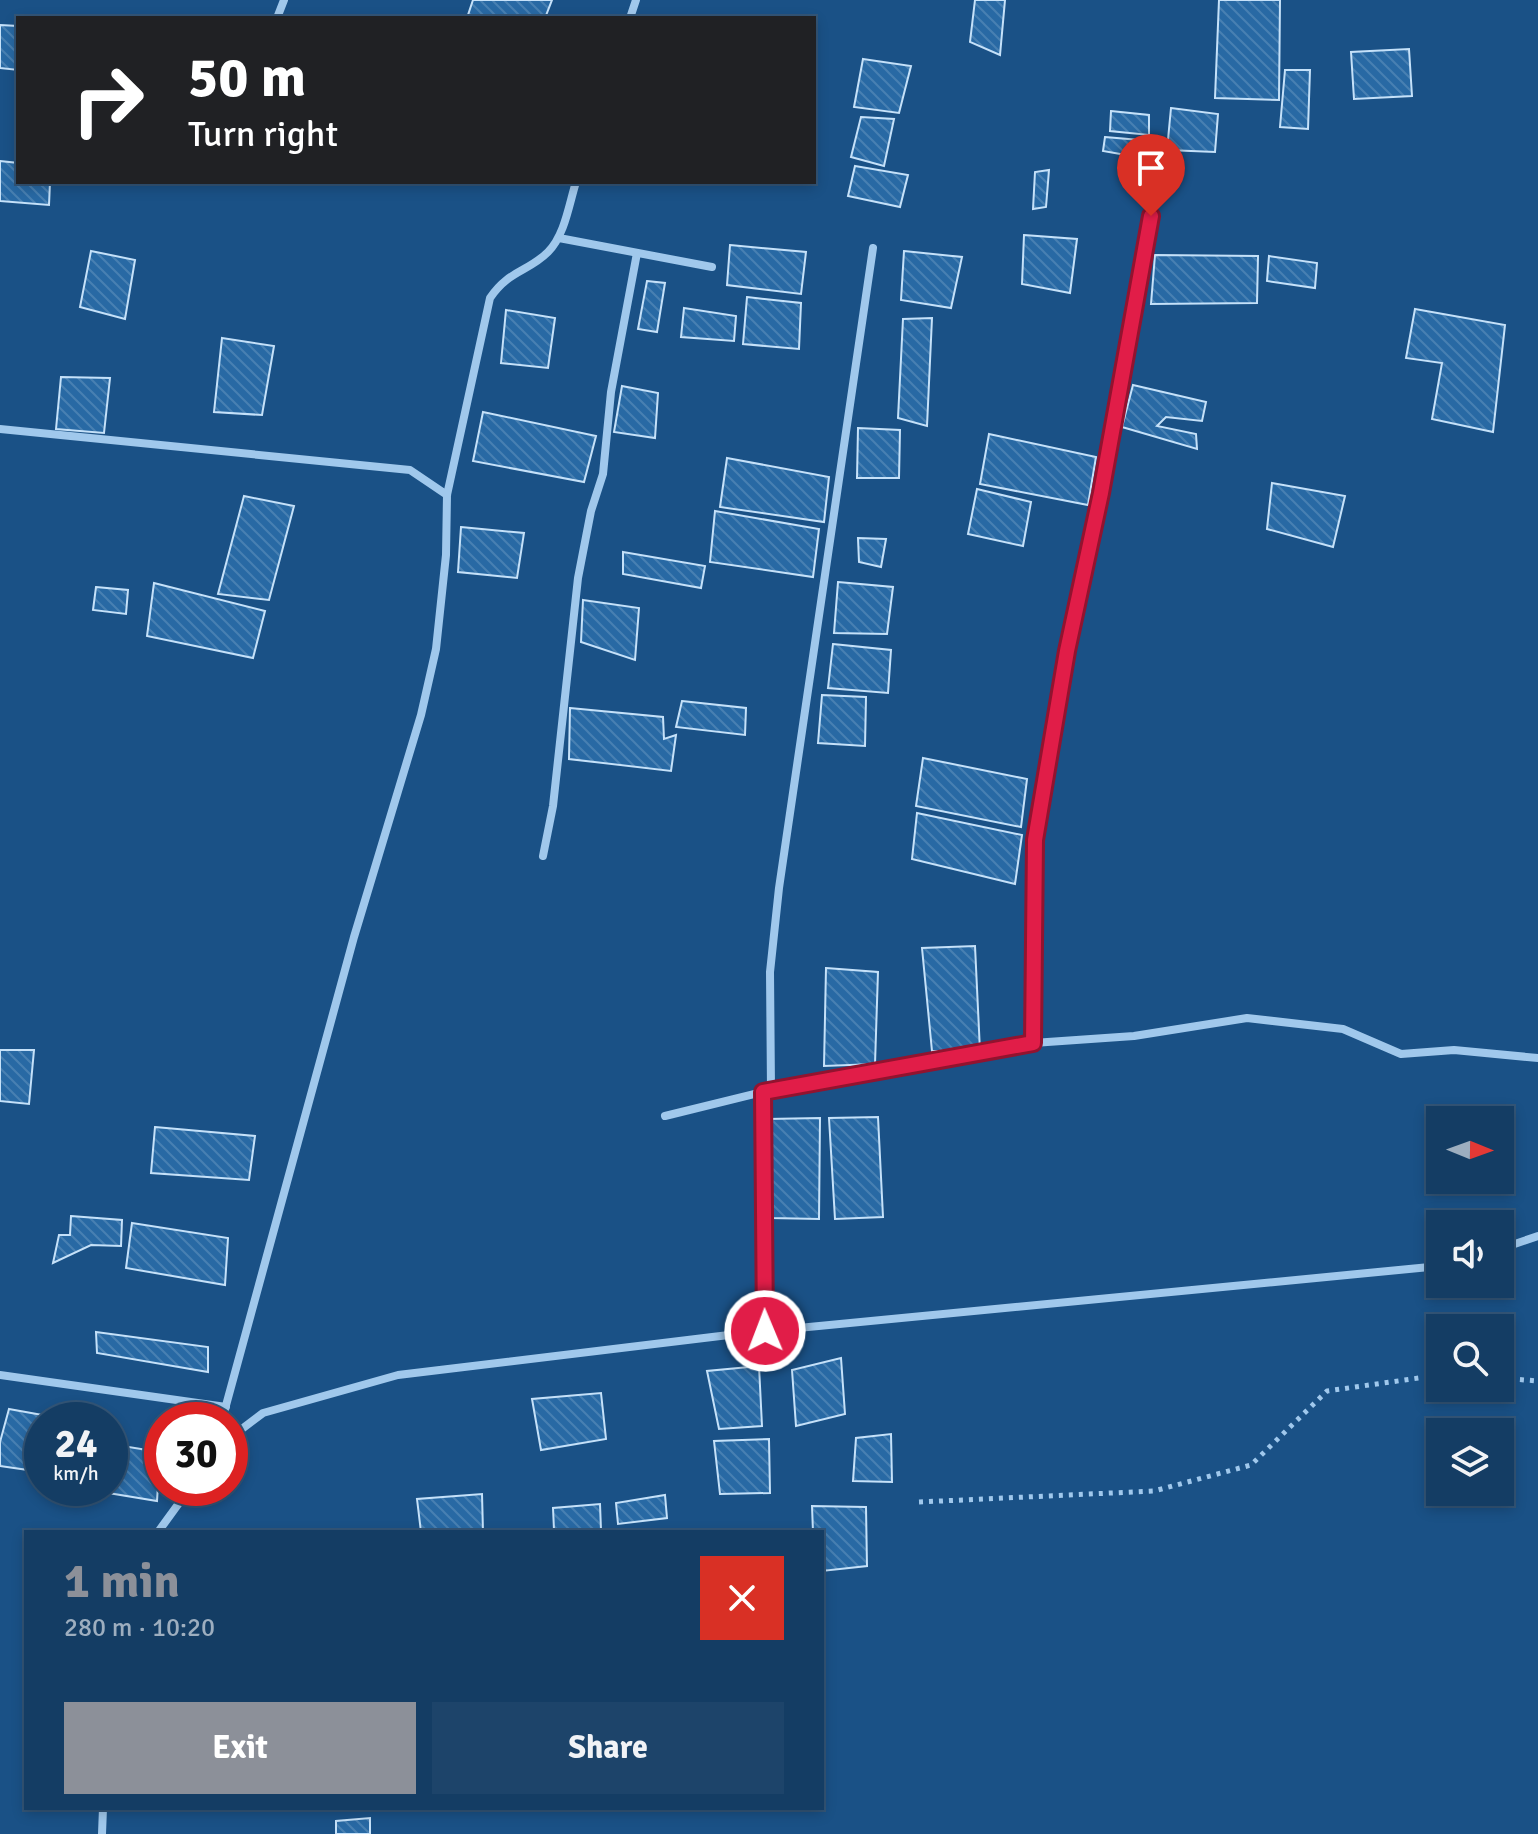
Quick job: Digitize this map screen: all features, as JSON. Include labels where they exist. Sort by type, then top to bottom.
[{"type":"street","points":[[1033,1043],[1035,840],[1067,651],[1101,493],[1157,174]]},
{"type":"street","points":[[227,1402],[354,937],[421,715],[436,649],[446,555],[447,495],[490,298],[502,281],[541,258],[559,238],[575,184]]},
{"type":"street","points":[[559,238],[712,267]]},
{"type":"street","points":[[765,1331],[770,972],[779,888],[873,248]]},
{"type":"street","points":[[543,856],[553,806],[578,578],[591,511],[603,474],[611,392],[637,253]]},
{"type":"street","points":[[0,429],[410,470],[447,495]]},
{"type":"street","points":[[665,1116],[767,1091],[1033,1043],[1134,1036],[1247,1018],[1343,1029],[1393,1053],[1454,1050],[1538,1058]]},
{"type":"street","points":[[1514,1244],[1538,1236]]},
{"type":"street","points":[[248,1424],[263,1413],[398,1375],[765,1331],[1426,1267]]},
{"type":"street","points":[[0,1375],[191,1402]]},
{"type":"street","points":[[159,1530],[177,1506]]},
{"type":"street","points":[[102,1834],[103,1810]]},
{"type":"path","points":[[919,1502],[1154,1491],[1251,1465],[1327,1391],[1426,1377]]},
{"type":"path","points":[[1514,1379],[1538,1381]]},
{"type":"building","points":[[473,0],[552,0],[546,16],[468,15]]},
{"type":"building","points":[[975,0],[1005,0],[1000,55],[970,42]]},
{"type":"building","points":[[1219,0],[1280,0],[1279,100],[1215,98]]},
{"type":"building","points":[[0,25],[16,26],[16,70],[0,68]]},
{"type":"building","points":[[1409,49],[1412,96],[1354,99],[1351,52]]},
{"type":"building","points":[[863,59],[911,66],[899,113],[854,107]]},
{"type":"building","points":[[1285,70],[1310,70],[1308,129],[1280,127]]},
{"type":"building","points":[[1171,108],[1218,114],[1215,152],[1167,150]]},
{"type":"building","points":[[1111,111],[1149,115],[1149,135],[1110,131]]},
{"type":"building","points":[[861,117],[894,119],[884,166],[851,157]]},
{"type":"building","points":[[1105,137],[1151,141],[1149,159],[1103,151]]},
{"type":"building","points":[[0,161],[16,163],[16,184],[50,184],[49,205],[0,201]]},
{"type":"building","points":[[855,166],[908,175],[900,207],[848,196]]},
{"type":"building","points":[[1049,170],[1046,207],[1033,209],[1035,172]]},
{"type":"building","points":[[1024,235],[1077,239],[1070,293],[1022,284]]},
{"type":"building","points":[[730,245],[806,252],[801,294],[727,285]]},
{"type":"building","points":[[91,251],[135,260],[125,319],[80,307]]},
{"type":"building","points":[[904,251],[962,257],[951,308],[901,300]]},
{"type":"building","points":[[1155,255],[1258,256],[1257,303],[1151,304]]},
{"type":"building","points":[[1269,256],[1317,263],[1315,288],[1267,281]]},
{"type":"building","points":[[647,281],[665,283],[657,332],[638,329]]},
{"type":"building","points":[[747,297],[801,303],[799,349],[743,344]]},
{"type":"building","points":[[684,308],[736,316],[734,341],[681,337]]},
{"type":"building","points":[[1415,309],[1505,325],[1493,432],[1432,419],[1442,363],[1406,358]]},
{"type":"building","points":[[506,310],[555,318],[548,368],[501,363]]},
{"type":"building","points":[[932,318],[927,426],[898,418],[903,319]]},
{"type":"building","points":[[222,338],[274,346],[262,415],[214,412]]},
{"type":"building","points":[[61,377],[110,378],[104,433],[56,429]]},
{"type":"building","points":[[1133,385],[1206,402],[1202,421],[1166,417],[1157,426],[1196,434],[1197,449],[1122,427]]},
{"type":"building","points":[[622,386],[658,393],[655,438],[614,432]]},
{"type":"building","points":[[483,412],[596,436],[584,482],[473,461]]},
{"type":"building","points":[[858,428],[900,430],[899,478],[857,478]]},
{"type":"building","points":[[989,434],[1096,457],[1088,505],[980,484]]},
{"type":"building","points":[[727,458],[829,477],[824,522],[720,507]]},
{"type":"building","points":[[1272,483],[1345,496],[1333,547],[1267,529]]},
{"type":"building","points":[[977,489],[1031,502],[1023,546],[968,534]]},
{"type":"building","points":[[244,496],[294,506],[269,600],[218,594]]},
{"type":"building","points":[[715,511],[819,529],[813,577],[710,562]]},
{"type":"building","points":[[461,527],[524,533],[517,578],[458,572]]},
{"type":"building","points":[[858,538],[886,539],[881,567],[859,562]]},
{"type":"building","points":[[623,552],[705,566],[701,588],[623,574]]},
{"type":"building","points":[[838,582],[893,587],[887,634],[834,633]]},
{"type":"building","points":[[154,583],[265,611],[253,658],[147,636]]},
{"type":"building","points":[[96,587],[128,590],[126,614],[93,610]]},
{"type":"building","points":[[583,600],[639,608],[635,660],[581,642]]},
{"type":"building","points":[[833,644],[891,650],[888,693],[828,688]]},
{"type":"building","points":[[822,695],[866,697],[865,746],[818,743]]},
{"type":"building","points":[[682,701],[746,708],[745,735],[676,727]]},
{"type":"building","points":[[570,708],[663,717],[664,739],[676,735],[671,771],[569,759]]},
{"type":"building","points":[[923,758],[1027,779],[1021,827],[916,806]]},
{"type":"building","points":[[917,813],[1022,835],[1015,884],[912,859]]},
{"type":"building","points":[[975,946],[980,1051],[932,1051],[922,948]]},
{"type":"building","points":[[826,968],[878,972],[875,1064],[824,1066]]},
{"type":"building","points":[[0,1050],[34,1050],[29,1104],[0,1101]]},
{"type":"building","points":[[878,1117],[883,1217],[835,1219],[829,1118]]},
{"type":"building","points":[[820,1118],[819,1219],[771,1218],[767,1119]]},
{"type":"building","points":[[155,1127],[255,1136],[249,1180],[151,1173]]},
{"type":"building","points":[[71,1216],[122,1220],[121,1246],[91,1245],[53,1263],[59,1235],[70,1235]]},
{"type":"building","points":[[132,1223],[228,1238],[225,1285],[126,1268]]},
{"type":"building","points":[[96,1332],[208,1347],[208,1372],[97,1353]]},
{"type":"building","points":[[841,1358],[845,1414],[796,1426],[792,1370]]},
{"type":"building","points":[[759,1366],[762,1426],[719,1429],[707,1371]]},
{"type":"building","points":[[601,1393],[606,1439],[541,1450],[532,1399]]},
{"type":"building","points":[[9,1409],[24,1412],[24,1469],[0,1466],[0,1442]]},
{"type":"building","points":[[891,1434],[892,1482],[853,1481],[856,1438]]},
{"type":"building","points":[[769,1439],[770,1493],[720,1494],[714,1441]]},
{"type":"building","points":[[128,1447],[144,1449],[144,1499],[128,1496]]},
{"type":"building","points":[[482,1494],[483,1530],[421,1530],[417,1499]]},
{"type":"building","points":[[665,1495],[667,1518],[618,1524],[616,1503]]},
{"type":"building","points":[[600,1504],[601,1530],[554,1530],[553,1508]]},
{"type":"building","points":[[812,1506],[866,1507],[867,1566],[824,1571],[824,1530],[813,1530]]},
{"type":"building","points":[[370,1818],[370,1834],[336,1834],[336,1821]]},
{"type":"route","points":[[765,1331],[763,1092],[1033,1043],[1035,840],[1067,651],[1101,493],[1151,216]]}]
